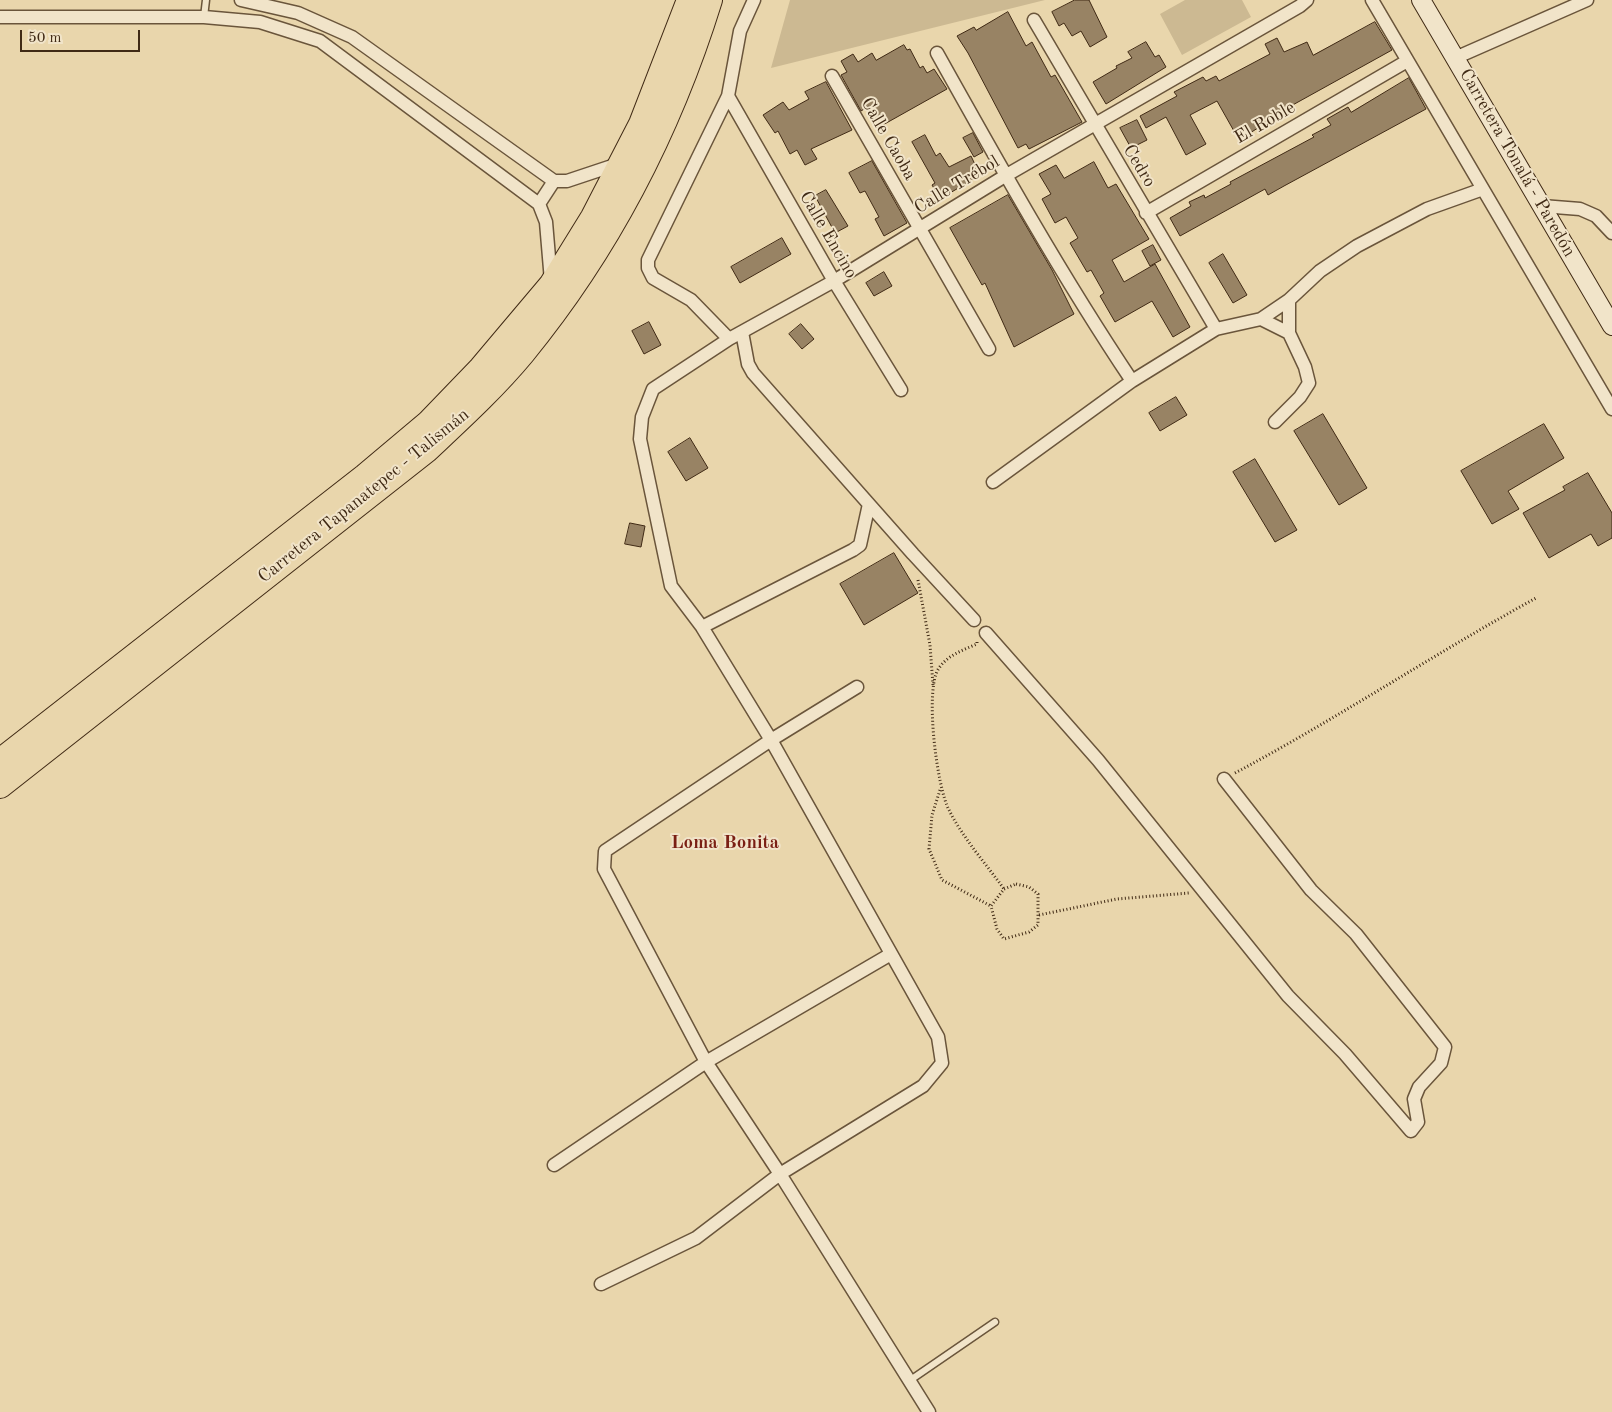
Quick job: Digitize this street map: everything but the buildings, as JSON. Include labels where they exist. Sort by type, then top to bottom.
[{"type":"highway","name":"Carretera Tapanatepec - Talismán","points":[[0,761],[365,476],[428,423],[514,331],[551,286],[593,217],[641,124],[689,0]]},
{"type":"highway","name":"Carretera Tapanatepec - Talismán","points":[[0,786],[427,450],[477,404],[522,354],[601,246],[630,197],[693,56],[710,0]]},
{"type":"main road","name":"Carretera Tonalá - Paredón","points":[[1421,0],[1612,326]]},
{"type":"street","points":[[241,0],[298,13],[352,37],[554,182],[567,181],[621,163]]},
{"type":"street","points":[[729,339],[691,300],[653,278],[648,268],[648,260],[728,96],[740,31],[754,0]]},
{"type":"street","name":"Calle Trébol","points":[[601,1284],[696,1238],[780,1174],[923,1086],[942,1063],[938,1037],[771,740],[702,627],[672,586],[640,439],[642,417],[653,389],[729,339],[834,281],[1005,176],[1300,6],[1306,0]]},
{"type":"street","points":[[1372,0],[1612,409]]},
{"type":"street","points":[[1455,58],[1587,0]]},
{"type":"street","points":[[0,17],[204,17],[260,22],[320,41],[539,204],[546,222],[551,286]]},
{"type":"street","name":"Cedro","points":[[1034,20],[1216,329]]},
{"type":"street","points":[[937,53],[1005,176],[1084,309],[1132,381]]},
{"type":"street","name":"El Roble","points":[[1146,212],[1402,64]]},
{"type":"street","name":"Calle Caoba","points":[[832,76],[989,349]]},
{"type":"street","name":"Calle Encino","points":[[728,96],[834,281],[901,390]]},
{"type":"street","points":[[539,204],[554,182]]},
{"type":"street","points":[[993,482],[1132,381],[1216,329],[1261,319],[1289,300],[1320,271],[1357,246],[1427,209],[1483,189]]},
{"type":"street","points":[[1542,206],[1580,209],[1596,216],[1612,233]]},
{"type":"street","points":[[1275,422],[1300,397],[1309,383],[1305,367],[1288,333],[1289,300]]},
{"type":"street","points":[[1261,319],[1288,333]]},
{"type":"street","points":[[742,332],[748,364],[753,373],[868,504],[974,620]]},
{"type":"street","points":[[702,627],[853,550],[860,544],[868,504]]},
{"type":"street","points":[[986,633],[1098,760],[1288,996],[1344,1054],[1411,1131],[1418,1122],[1414,1099],[1419,1088],[1441,1062],[1445,1047],[1356,934],[1311,890],[1224,779]]},
{"type":"street","points":[[858,687],[771,740],[605,851],[604,869],[706,1062],[780,1174],[929,1412]]},
{"type":"street","points":[[554,1165],[706,1062],[891,954]]},
{"type":"lane","points":[[204,17],[206,0]]},
{"type":"lane","points":[[909,1381],[995,1322]]},
{"type":"path","points":[[913,554],[927,626],[933,688],[934,750],[940,789],[949,811],[1004,889]]},
{"type":"path","points":[[1224,779],[1302,737],[1468,635],[1536,598]]},
{"type":"path","points":[[933,688],[938,669],[957,652],[977,644],[974,620]]},
{"type":"path","points":[[940,789],[932,815],[929,849],[942,880],[991,906],[997,930],[1004,939],[1030,932],[1038,924],[1038,894],[1029,887],[1016,884],[1004,889],[991,906]]},
{"type":"path","points":[[1039,915],[1117,899],[1206,892]]},
{"type":"shaded area","points":[[790,0],[1045,0],[771,68]]},
{"type":"shaded area","points":[[1185,0],[1242,0],[1251,17],[1182,55],[1160,14]]},
{"type":"district","name":"Loma Bonita","points":[[725,843]]}]
